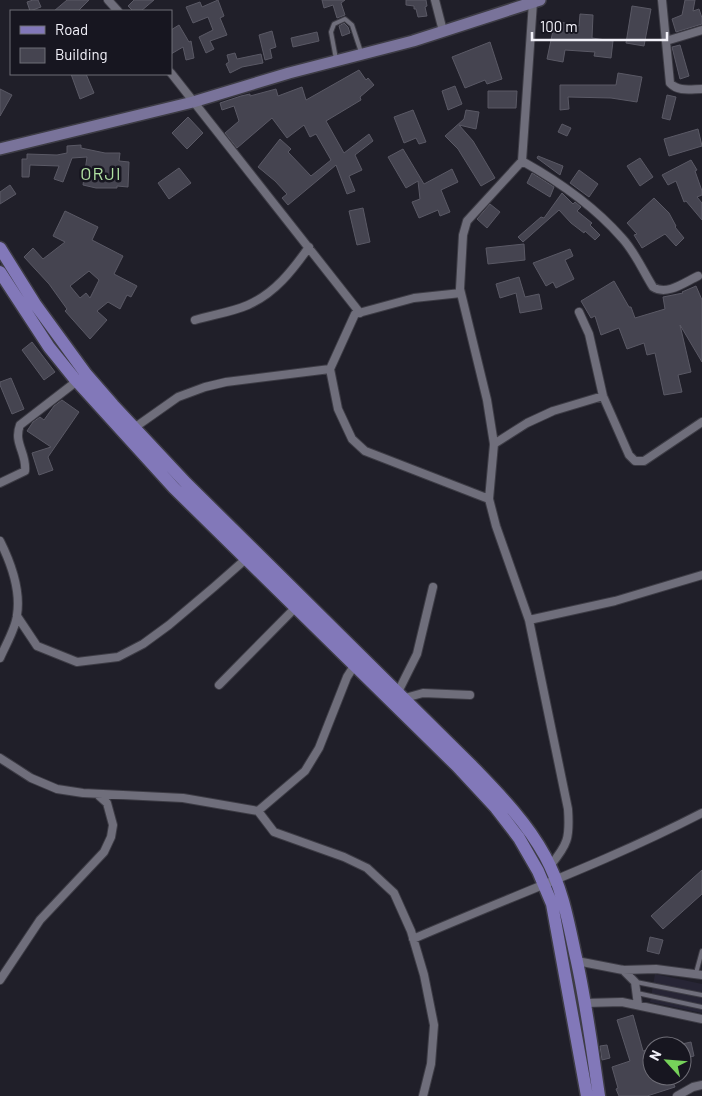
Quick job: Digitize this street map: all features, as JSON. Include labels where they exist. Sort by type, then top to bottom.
[{"type":"main road","points":[[0,149],[193,102],[443,31],[537,1]]},
{"type":"main road","points":[[0,248],[35,304],[86,374],[134,428],[186,483],[402,695],[508,805],[528,830],[550,866],[552,904],[561,944],[587,1096]]},
{"type":"main road","points":[[0,272],[50,347],[77,381],[174,488],[457,766],[496,808],[520,838],[550,882],[569,918],[599,1096]]},
{"type":"street","points":[[108,0],[117,10]]},
{"type":"street","points":[[435,0],[443,31]]},
{"type":"street","points":[[662,0],[670,83],[679,89],[702,89]]},
{"type":"street","points":[[537,1],[522,161],[467,221],[463,235],[461,292],[487,400],[494,444],[489,499],[496,526],[528,620],[568,809],[570,831],[565,848],[550,866]]},
{"type":"street","points":[[666,41],[702,30]]},
{"type":"street","points":[[172,74],[360,312]]},
{"type":"street","points":[[522,161],[549,176],[599,214],[624,240],[653,287],[659,291],[665,291],[698,276]]},
{"type":"street","points":[[195,320],[247,306],[270,292],[290,274],[309,247]]},
{"type":"street","points":[[461,292],[414,298],[355,314],[330,369],[338,409],[352,439],[365,452],[489,499]]},
{"type":"street","points":[[579,312],[589,334],[603,396],[629,455],[634,461],[644,461],[702,422]]},
{"type":"street","points":[[134,428],[178,397],[204,387],[226,382],[330,369]]},
{"type":"street","points":[[0,484],[25,471],[26,465],[17,434],[20,425],[77,381]]},
{"type":"street","points":[[494,444],[527,422],[553,411],[603,396]]},
{"type":"street","points":[[0,541],[9,560],[17,591],[17,616],[0,658]]},
{"type":"street","points":[[17,616],[37,646],[77,662],[118,657],[143,644],[247,558]]},
{"type":"street","points":[[528,620],[615,601],[702,575]]},
{"type":"street","points":[[433,587],[417,654],[402,695],[423,693],[470,694]]},
{"type":"street","points":[[218,685],[296,607]]},
{"type":"street","points":[[258,811],[305,771],[318,748],[347,677],[354,666]]},
{"type":"street","points":[[0,758],[31,778],[57,789],[96,794],[183,798],[258,811],[274,832],[367,868],[394,893],[414,939],[424,974],[434,1025],[431,1064],[423,1096]]},
{"type":"street","points":[[0,980],[40,920],[104,852],[111,837],[113,825],[107,803],[96,794]]},
{"type":"street","points":[[414,939],[658,836],[702,813]]},
{"type":"street","points":[[577,961],[623,970],[656,969],[699,974]]},
{"type":"street","points":[[623,970],[635,982],[638,993],[638,1005]]},
{"type":"street","points":[[584,1003],[614,1002],[638,1005],[702,1019]]},
{"type":"street","points":[[677,1096],[702,1085]]},
{"type":"lane","points":[[336,61],[331,32],[334,24],[345,19],[352,25],[362,54]]},
{"type":"lane","points":[[699,974],[702,951]]},
{"type":"lane","points":[[635,982],[702,995]]},
{"type":"lane","points":[[638,993],[702,1006]]},
{"type":"shaded area","points":[[655,974],[702,984],[702,1013],[650,1002]]},
{"type":"building","points":[[38,0],[41,7],[30,10],[27,2]]},
{"type":"building","points":[[67,0],[89,0],[79,10],[55,10]]},
{"type":"building","points":[[134,0],[154,0],[142,10],[132,10],[128,6]]},
{"type":"building","points":[[218,0],[224,16],[220,18],[227,35],[210,41],[214,49],[206,53],[199,37],[213,30],[208,17],[193,23],[186,7],[200,2],[202,7]]},
{"type":"building","points":[[322,0],[345,0],[341,3],[345,15],[337,18],[333,5],[324,8]]},
{"type":"building","points":[[406,0],[426,0],[427,16],[418,17],[414,6],[406,5]]},
{"type":"building","points":[[685,0],[695,0],[693,11],[699,9],[702,24],[676,32],[672,19],[682,15]]},
{"type":"building","points":[[632,6],[651,9],[644,46],[626,43]]},
{"type":"building","points":[[580,14],[593,15],[592,38],[613,41],[611,58],[594,56],[595,52],[565,50],[563,62],[547,59],[555,21],[579,26]]},
{"type":"building","points":[[344,23],[350,33],[342,36],[339,26]]},
{"type":"building","points":[[179,25],[189,42],[191,41],[194,58],[186,60],[183,47],[172,53],[172,29]]},
{"type":"building","points":[[272,31],[276,47],[270,49],[272,58],[265,60],[259,35]]},
{"type":"building","points":[[317,32],[319,41],[293,47],[291,38]]},
{"type":"building","points":[[490,42],[502,79],[487,84],[485,80],[465,88],[452,57]]},
{"type":"building","points":[[680,45],[689,76],[680,79],[672,47]]},
{"type":"building","points":[[235,53],[237,59],[261,54],[263,63],[242,67],[230,73],[226,64],[229,62],[227,55]]},
{"type":"building","points":[[359,70],[366,80],[368,78],[374,85],[360,97],[361,100],[326,121],[344,153],[369,134],[373,141],[355,155],[362,170],[349,176],[355,191],[347,194],[336,165],[288,205],[282,198],[287,194],[258,167],[280,139],[291,149],[288,152],[311,176],[331,160],[316,134],[310,137],[304,125],[287,138],[272,118],[237,148],[225,133],[239,121],[234,106],[222,110],[220,103],[241,96],[250,94],[250,96],[276,89],[278,96],[302,87],[306,100]]},
{"type":"building","points":[[618,73],[642,77],[637,102],[611,98],[568,97],[569,109],[560,110],[560,85],[616,85]]},
{"type":"building","points":[[71,75],[86,75],[94,93],[80,99]]},
{"type":"building","points":[[455,86],[462,104],[448,110],[442,91]]},
{"type":"building","points":[[0,89],[12,95],[0,116]]},
{"type":"building","points":[[488,91],[517,91],[516,108],[488,108]]},
{"type":"building","points":[[667,95],[676,97],[670,120],[662,118]]},
{"type":"building","points":[[413,110],[426,142],[419,144],[416,138],[404,143],[394,117]]},
{"type":"building","points":[[466,110],[479,112],[476,129],[459,125],[473,141],[495,178],[481,186],[458,149],[445,136],[464,119]]},
{"type":"building","points":[[188,117],[203,133],[187,149],[172,133]]},
{"type":"building","points":[[562,124],[571,128],[567,136],[558,132]]},
{"type":"building","points":[[698,129],[702,146],[669,156],[664,139]]},
{"type":"building","points":[[81,145],[81,148],[105,153],[120,153],[119,161],[129,162],[128,187],[96,188],[83,185],[87,157],[72,158],[63,182],[54,179],[59,166],[30,165],[29,177],[22,177],[22,159],[27,159],[27,154],[57,155],[67,153],[67,146]]},
{"type":"building","points":[[403,149],[424,184],[452,169],[458,182],[441,190],[450,212],[440,216],[438,210],[419,218],[412,202],[420,199],[418,181],[406,188],[388,157]]},
{"type":"building","points":[[538,156],[563,166],[560,175],[537,158]]},
{"type":"building","points":[[640,158],[653,177],[640,186],[627,166]]},
{"type":"building","points":[[691,160],[697,170],[695,171],[702,191],[702,195],[697,197],[702,203],[702,220],[686,201],[684,202],[676,181],[668,185],[662,175]]},
{"type":"building","points":[[179,168],[191,183],[169,199],[158,183]]},
{"type":"building","points":[[579,170],[598,184],[589,197],[570,183]]},
{"type":"building","points":[[532,173],[554,187],[550,197],[527,183]]},
{"type":"building","points":[[10,185],[16,194],[0,204],[0,192]]},
{"type":"building","points":[[562,193],[573,204],[575,202],[581,207],[577,211],[592,223],[590,225],[600,235],[595,240],[585,231],[584,233],[571,223],[559,210],[523,242],[518,237],[541,217],[544,218]]},
{"type":"building","points":[[654,198],[669,213],[675,227],[684,238],[676,246],[665,234],[642,248],[634,235],[637,234],[627,223]]},
{"type":"building","points":[[490,204],[500,212],[487,228],[477,219]]},
{"type":"building","points":[[363,208],[370,242],[357,245],[349,211]]},
{"type":"building","points":[[65,211],[98,227],[92,240],[123,256],[114,274],[137,286],[131,297],[127,295],[120,309],[108,302],[97,311],[107,320],[90,339],[65,311],[67,309],[49,284],[24,257],[33,248],[43,259],[65,242],[53,236]],"holes":[[[89,271],[99,280],[90,298],[86,293],[80,298],[70,286]]]},
{"type":"building","points":[[524,244],[525,260],[488,264],[486,248]]},
{"type":"building","points":[[570,249],[573,256],[565,260],[574,279],[556,288],[553,282],[546,286],[533,263]]},
{"type":"building","points":[[519,277],[525,297],[539,294],[542,309],[520,313],[516,293],[500,298],[496,284]]},
{"type":"building","points":[[614,281],[629,307],[631,307],[635,318],[665,309],[663,297],[683,293],[696,286],[702,300],[702,362],[680,325],[691,372],[678,375],[682,392],[664,395],[655,353],[647,355],[644,343],[627,349],[619,328],[601,335],[595,316],[591,318],[581,301]]},
{"type":"building","points":[[32,342],[55,372],[44,380],[22,350]]},
{"type":"building","points":[[11,378],[24,409],[12,414],[0,385],[0,382]]},
{"type":"building","points":[[62,400],[79,412],[48,457],[53,470],[39,475],[32,453],[51,447],[27,431],[33,422],[40,417],[44,420],[54,406]]},
{"type":"building","points":[[702,870],[702,894],[663,929],[651,916]]},
{"type":"building","points":[[650,937],[663,940],[659,954],[647,951]]},
{"type":"building","points":[[633,1015],[642,1047],[642,1086],[675,1087],[647,1096],[619,1096],[612,1067],[630,1061],[617,1020]]},
{"type":"building","points":[[607,1045],[610,1058],[602,1060],[600,1046]]},
{"type":"district","name":"ORJI","points":[[101,174]]}]
